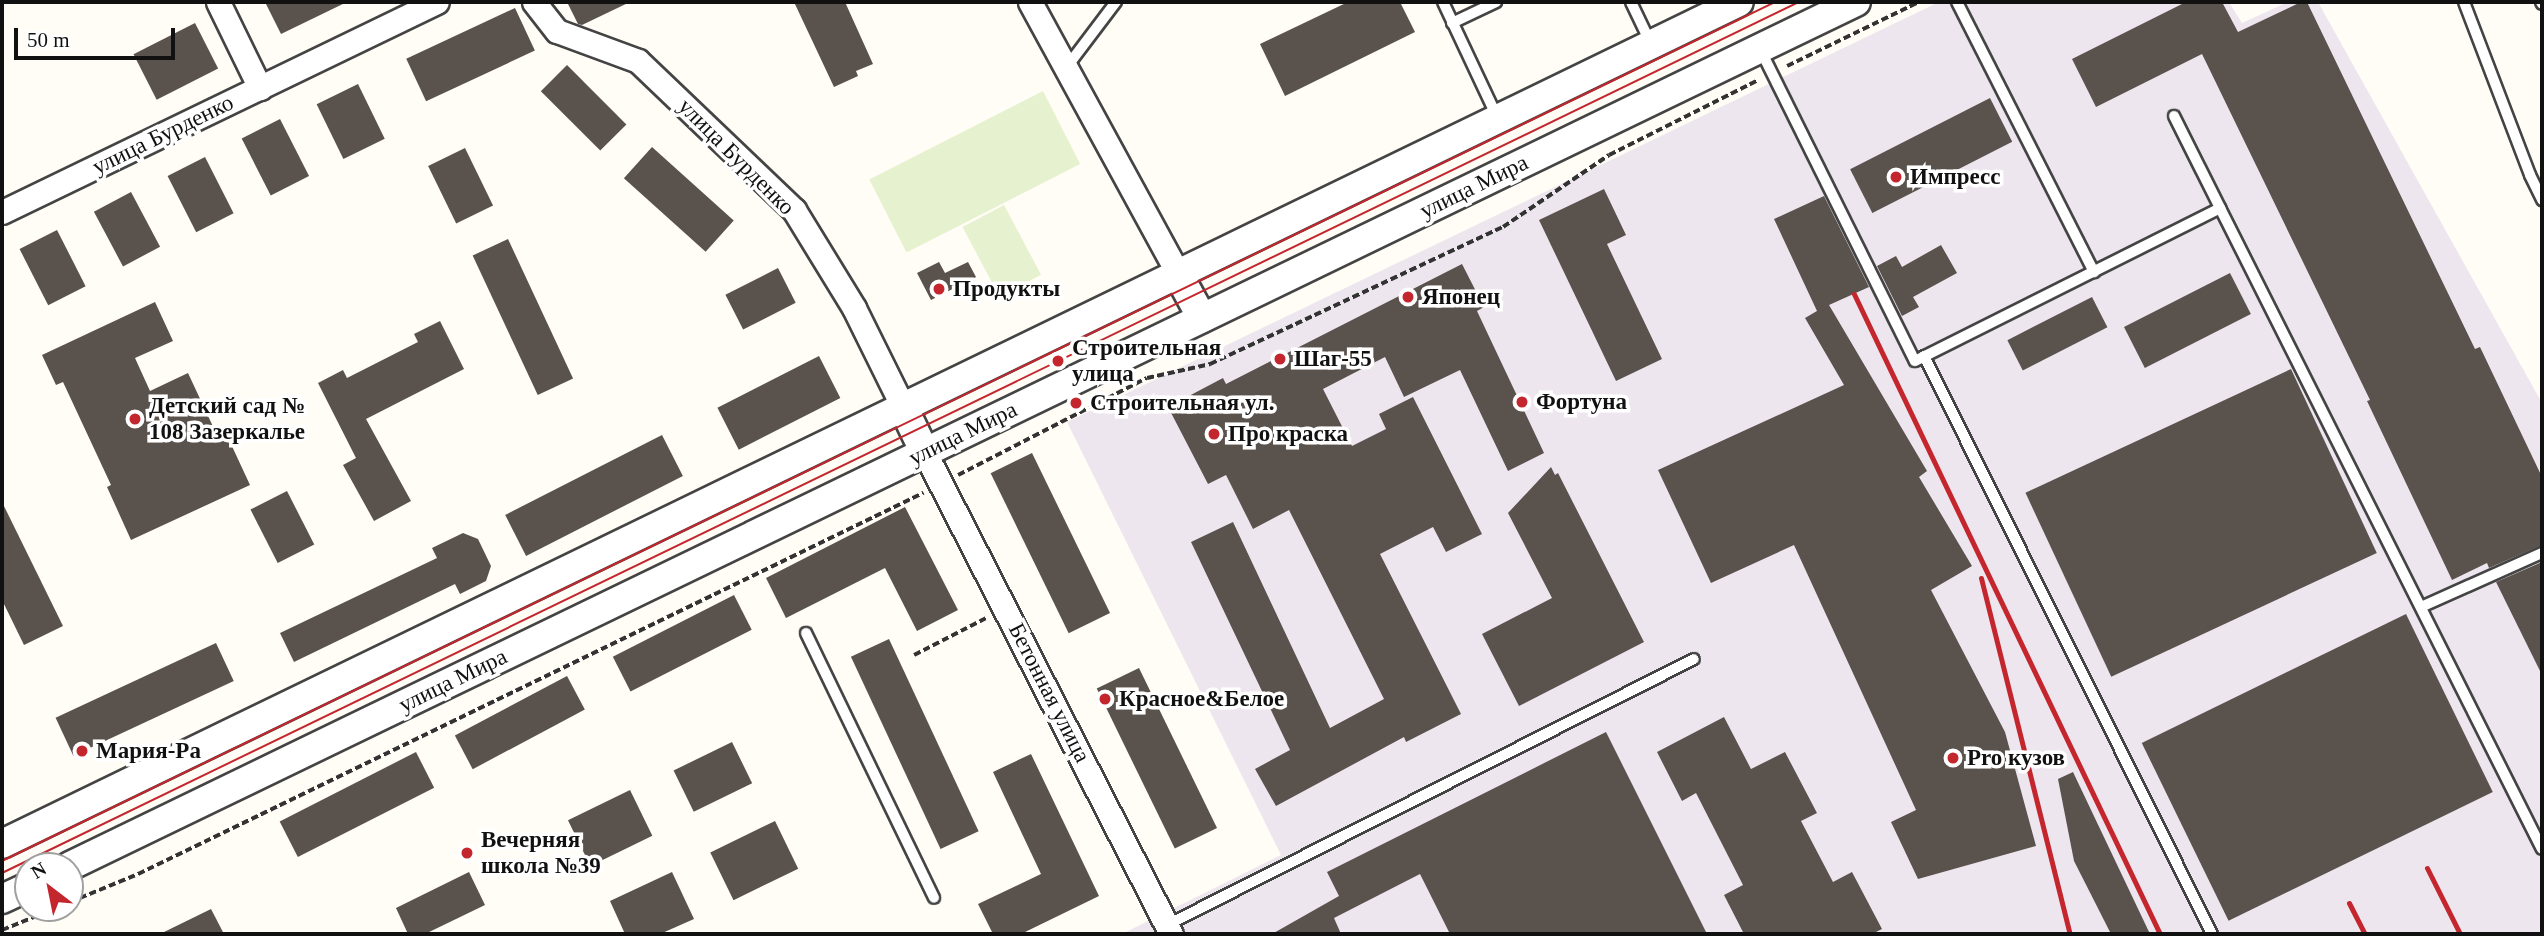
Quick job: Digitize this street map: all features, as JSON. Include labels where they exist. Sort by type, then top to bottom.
[{"type":"street","points":[[218,2],[260,88]]},
{"type":"street","name":"улица Бурденко","points":[[2,212],[437,2]]},
{"type":"street","name":"улица Бурденко","points":[[534,2],[557,31],[638,61],[794,211],[855,309],[903,407]]},
{"type":"street","points":[[1030,2],[1202,318]]},
{"type":"street","points":[[2,844],[1739,2]]},
{"type":"street","name":"улица Мира","points":[[84,859],[1202,318],[1766,61],[1856,2]]},
{"type":"street","points":[[903,407],[925,453]]},
{"type":"street","name":"Бетонная улица","points":[[925,453],[1169,930]]},
{"type":"lane","points":[[1066,68],[1116,2]]},
{"type":"lane","points":[[1443,2],[1497,119]]},
{"type":"lane","points":[[1452,23],[1496,2]]},
{"type":"lane","points":[[1630,2],[1651,44]]},
{"type":"lane","points":[[1957,2],[2094,272]]},
{"type":"lane","points":[[2464,2],[2542,200]]},
{"type":"lane","points":[[1766,61],[1915,361],[2220,208]]},
{"type":"lane","points":[[2174,116],[2542,849]]},
{"type":"lane","points":[[1924,356],[2212,934]]},
{"type":"lane","points":[[2421,607],[2542,553]]},
{"type":"lane","points":[[806,633],[934,898]]},
{"type":"lane","points":[[1169,930],[1695,659]]},
{"type":"path","points":[[84,896],[138,874],[941,484],[1147,378],[1210,364],[1503,227],[1609,155],[1766,61],[1919,2]]},
{"type":"path","points":[[914,655],[1005,608]]},
{"type":"path","points":[[2,930],[22,922]]},
{"type":"shaded area","points":[[1939,2],[2229,2],[2242,23],[2288,2],[2318,2],[2542,403],[2542,934],[1122,934],[1281,855],[1067,422]]},
{"type":"green space","points":[[1043,91],[1080,164],[906,253],[869,180]]},
{"type":"green space","points":[[1004,205],[1041,275],[1000,297],[963,227]]},
{"type":"building","points":[[265,2],[347,2],[281,34]]},
{"type":"building","points":[[567,2],[630,2],[582,25],[578,24]]},
{"type":"building","points":[[794,2],[845,2],[873,64],[856,71],[858,76],[834,87]]},
{"type":"building","points":[[1348,2],[1400,2],[1415,32],[1285,96],[1260,44]]},
{"type":"building","points":[[2186,2],[2222,2],[2238,32],[2301,2],[2307,2],[2475,349],[2480,347],[2542,477],[2542,545],[2489,568],[2487,563],[2452,580],[2367,401],[2370,400],[2202,54],[2096,107],[2072,59]]},
{"type":"building","points":[[515,8],[535,51],[426,101],[406,59]]},
{"type":"building","points":[[195,23],[218,68],[157,100],[134,54]]},
{"type":"building","points":[[567,65],[626,124],[600,151],[541,91]]},
{"type":"building","points":[[358,84],[385,139],[343,159],[317,104]]},
{"type":"building","points":[[1990,98],[2012,142],[1872,213],[1850,169]]},
{"type":"building","points":[[280,119],[309,176],[271,196],[242,139]]},
{"type":"building","points":[[652,147],[734,221],[706,252],[624,178]]},
{"type":"building","points":[[465,148],[493,206],[456,223],[428,166]]},
{"type":"building","points":[[205,157],[234,213],[196,232],[168,176]]},
{"type":"building","points":[[1604,189],[1626,235],[1607,244],[1662,359],[1616,381],[1539,220]]},
{"type":"building","points":[[131,192],[160,247],[123,266],[94,212]]},
{"type":"building","points":[[1824,196],[1869,287],[1829,305],[1927,471],[1919,477],[1972,566],[1931,590],[2005,732],[2036,846],[1918,879],[1891,822],[1916,810],[1794,545],[1711,583],[1658,470],[1844,385],[1805,318],[1817,311],[1774,219]]},
{"type":"building","points":[[57,230],[86,286],[48,305],[20,249]]},
{"type":"building","points":[[508,239],[573,379],[538,395],[473,255]]},
{"type":"building","points":[[1941,245],[1957,273],[1913,297],[1919,307],[1902,316],[1877,266],[1896,256],[1902,267]]},
{"type":"building","name":"Продукты","points":[[939,262],[945,273],[968,262],[976,277],[931,300],[917,273]]},
{"type":"building","points":[[1462,264],[1484,307],[1477,311],[1544,453],[1508,471],[1460,370],[1404,397],[1385,357],[1323,389],[1352,446],[1386,429],[1379,414],[1413,397],[1482,534],[1446,552],[1433,527],[1380,554],[1461,714],[1406,742],[1404,737],[1276,806],[1255,769],[1290,750],[1191,542],[1233,522],[1330,728],[1384,699],[1289,510],[1253,529],[1226,475],[1208,484],[1168,407],[1223,378],[1226,384]]},
{"type":"building","points":[[778,268],[796,303],[743,330],[725,295]]},
{"type":"building","points":[[2230,273],[2251,314],[2145,368],[2124,327]]},
{"type":"building","points":[[2092,297],[2107,327],[2023,370],[2007,340]]},
{"type":"building","name":"Детский сад № 108 Зазеркалье","points":[[155,302],[173,341],[135,358],[150,391],[188,373],[216,433],[224,429],[250,485],[131,540],[107,487],[111,485],[63,382],[56,385],[42,355]]},
{"type":"building","points":[[440,321],[464,369],[366,419],[411,501],[374,521],[343,465],[356,458],[318,383],[343,370],[347,378],[418,342],[414,334]]},
{"type":"building","points":[[819,356],[840,398],[739,450],[717,408]]},
{"type":"building","points":[[2291,369],[2377,553],[2111,677],[2025,493]]},
{"type":"building","points":[[662,435],[683,476],[526,556],[505,515]]},
{"type":"building","points":[[1032,453],[1110,613],[1069,633],[991,473]]},
{"type":"building","points":[[1551,467],[1555,475],[1558,473],[1644,642],[1519,706],[1482,634],[1552,598],[1508,513]]},
{"type":"building","points":[[287,491],[314,544],[278,563],[250,510]]},
{"type":"building","points":[[2,502],[63,626],[24,645],[2,600]]},
{"type":"building","points":[[905,507],[958,610],[917,631],[885,568],[786,618],[766,578]]},
{"type":"building","points":[[463,533],[478,539],[491,566],[486,581],[460,594],[455,584],[294,662],[280,633],[437,558],[432,548]]},
{"type":"building","points":[[2542,562],[2542,675],[2496,582]]},
{"type":"building","points":[[734,595],[752,630],[631,691],[613,657]]},
{"type":"building","points":[[2406,614],[2493,792],[2229,921],[2142,743]]},
{"type":"building","points":[[889,639],[979,831],[941,849],[851,657]]},
{"type":"building","points":[[216,643],[234,681],[73,756],[56,718]]},
{"type":"building","points":[[1139,668],[1217,828],[1175,849],[1097,689]]},
{"type":"building","points":[[567,676],[585,710],[473,769],[455,736]]},
{"type":"building","points":[[1724,717],[1751,769],[1785,752],[1817,813],[1801,821],[1833,882],[1852,872],[1882,929],[1872,934],[1744,934],[1724,895],[1743,885],[1696,793],[1682,801],[1657,752]]},
{"type":"building","points":[[1606,732],[1707,934],[1450,934],[1420,874],[1334,918],[1341,934],[1272,934],[1339,896],[1327,872]]},
{"type":"building","points":[[732,742],[752,783],[694,812],[674,770]]},
{"type":"building","points":[[416,752],[434,788],[298,857],[280,821]]},
{"type":"building","points":[[1031,754],[1099,896],[1021,934],[993,934],[978,904],[1041,874],[993,772]]},
{"type":"building","points":[[2073,772],[2150,934],[2111,934],[2074,861],[2058,779]]},
{"type":"building","points":[[630,790],[652,836],[590,866],[568,820]]},
{"type":"building","points":[[775,821],[798,869],[734,900],[710,853]]},
{"type":"building","points":[[469,872],[485,905],[425,934],[408,934],[396,908]]},
{"type":"building","points":[[672,872],[694,919],[660,934],[625,934],[610,901]]},
{"type":"building","points":[[211,909],[224,934],[160,934]]},
{"type":"tram line","points":[[2,861],[1775,2]]},
{"type":"tram line","points":[[2,873],[1799,2]]},
{"type":"railway","points":[[1854,294],[2160,934]]},
{"type":"railway","points":[[1981,578],[2070,934]]},
{"type":"railway","points":[[2427,868],[2460,934]]},
{"type":"railway","points":[[2349,903],[2365,934]]},
{"type":"place","name":"Импресс","points":[[1896,177]]},
{"type":"place","name":"Продукты","points":[[939,289]]},
{"type":"place","name":"Японец","points":[[1408,297]]},
{"type":"place","name":"Шаг-55","points":[[1280,359]]},
{"type":"place","name":"Строительная улица","points":[[1058,361]]},
{"type":"place","name":"Фортуна","points":[[1522,402]]},
{"type":"place","name":"Строительная ул.","points":[[1076,403]]},
{"type":"place","name":"Детский сад № 108 Зазеркалье","points":[[135,419]]},
{"type":"place","name":"Про краска","points":[[1214,434]]},
{"type":"place","name":"Красное&Белое","points":[[1105,699]]},
{"type":"place","name":"Мария-Ра","points":[[82,751]]},
{"type":"place","name":"Pro кузов","points":[[1953,758]]},
{"type":"place","name":"Вечерняя школа №39","points":[[467,853]]}]
